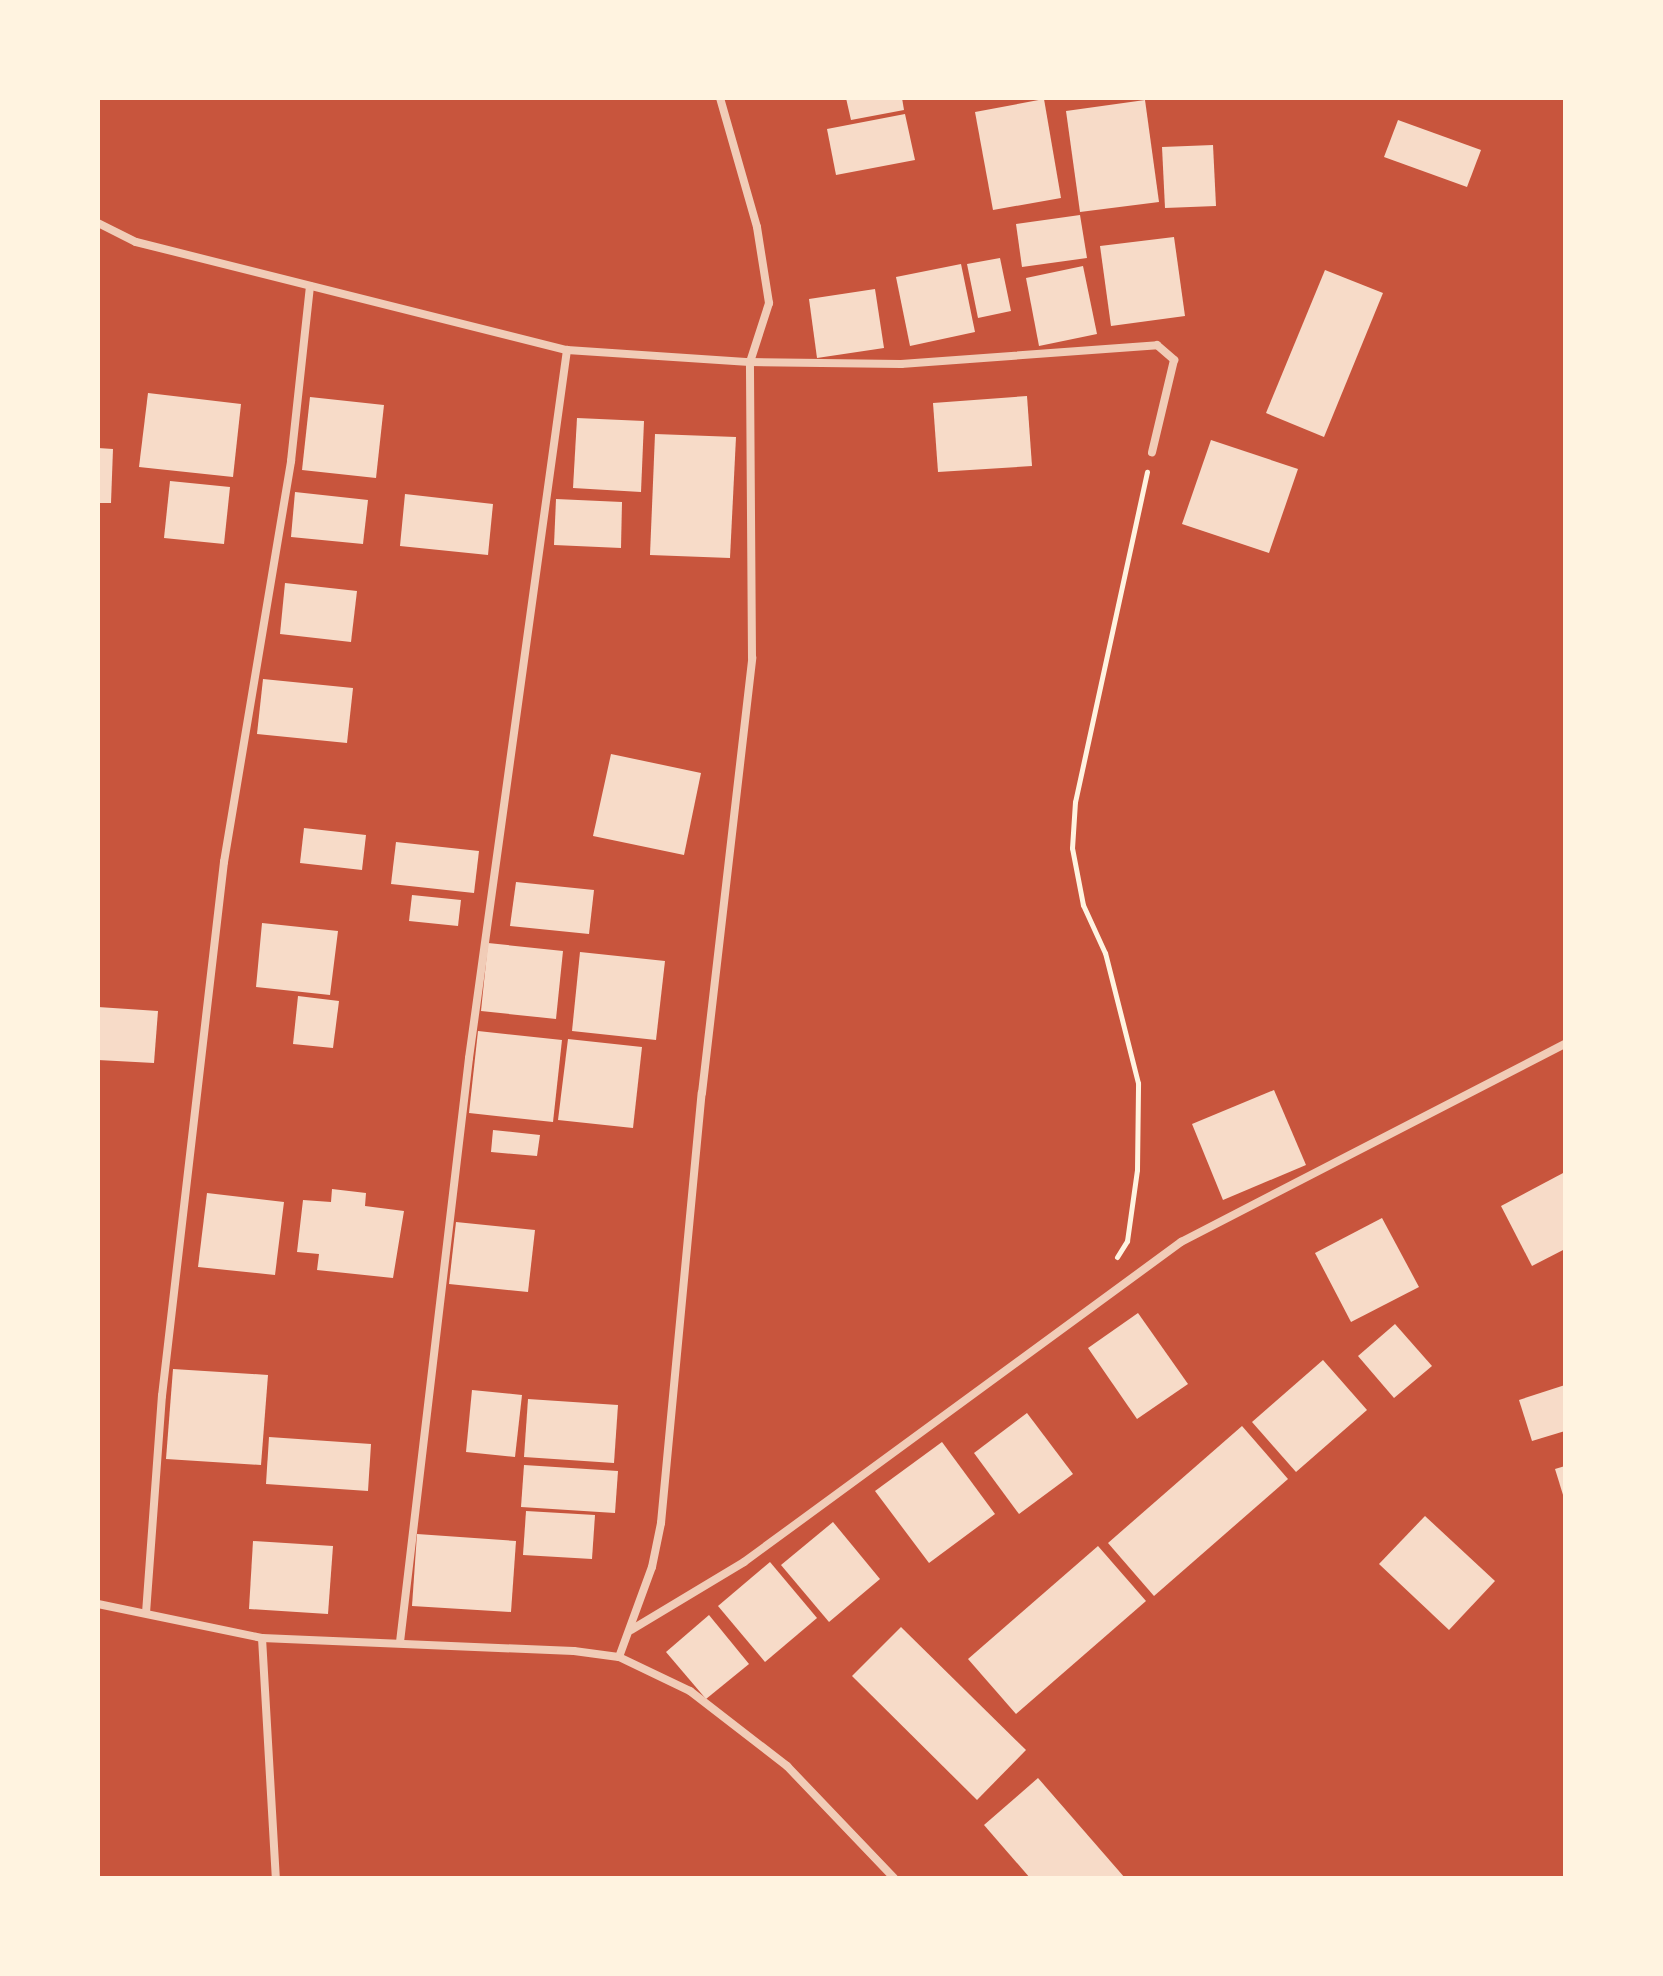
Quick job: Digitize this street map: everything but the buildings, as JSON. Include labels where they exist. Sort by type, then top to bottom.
[{"type":"street","points":[[619,1657],[631,1630],[661,1523],[702,1093],[752,658],[750,362],[769,303],[757,227],[720,98]]},
{"type":"street","points":[[98,223],[136,242],[567,350],[750,362],[901,364],[1157,345],[1174,360],[1152,452]]},
{"type":"street","points":[[146,1613],[164,1380],[224,862],[291,461],[310,286]]},
{"type":"street","points":[[400,1642],[465,1089],[567,350]]},
{"type":"street","points":[[631,1630],[744,1562],[1181,1242],[1565,1044]]},
{"type":"street","points":[[98,1604],[262,1638],[400,1642],[619,1657],[690,1691],[787,1766],[894,1878]]},
{"type":"street","points":[[262,1638],[276,1878]]},
{"type":"path","points":[[1113,1264],[1127,1241],[1137,1170],[1138,1083],[1105,953],[1083,905],[1072,848],[1075,802],[1152,452]]}]
